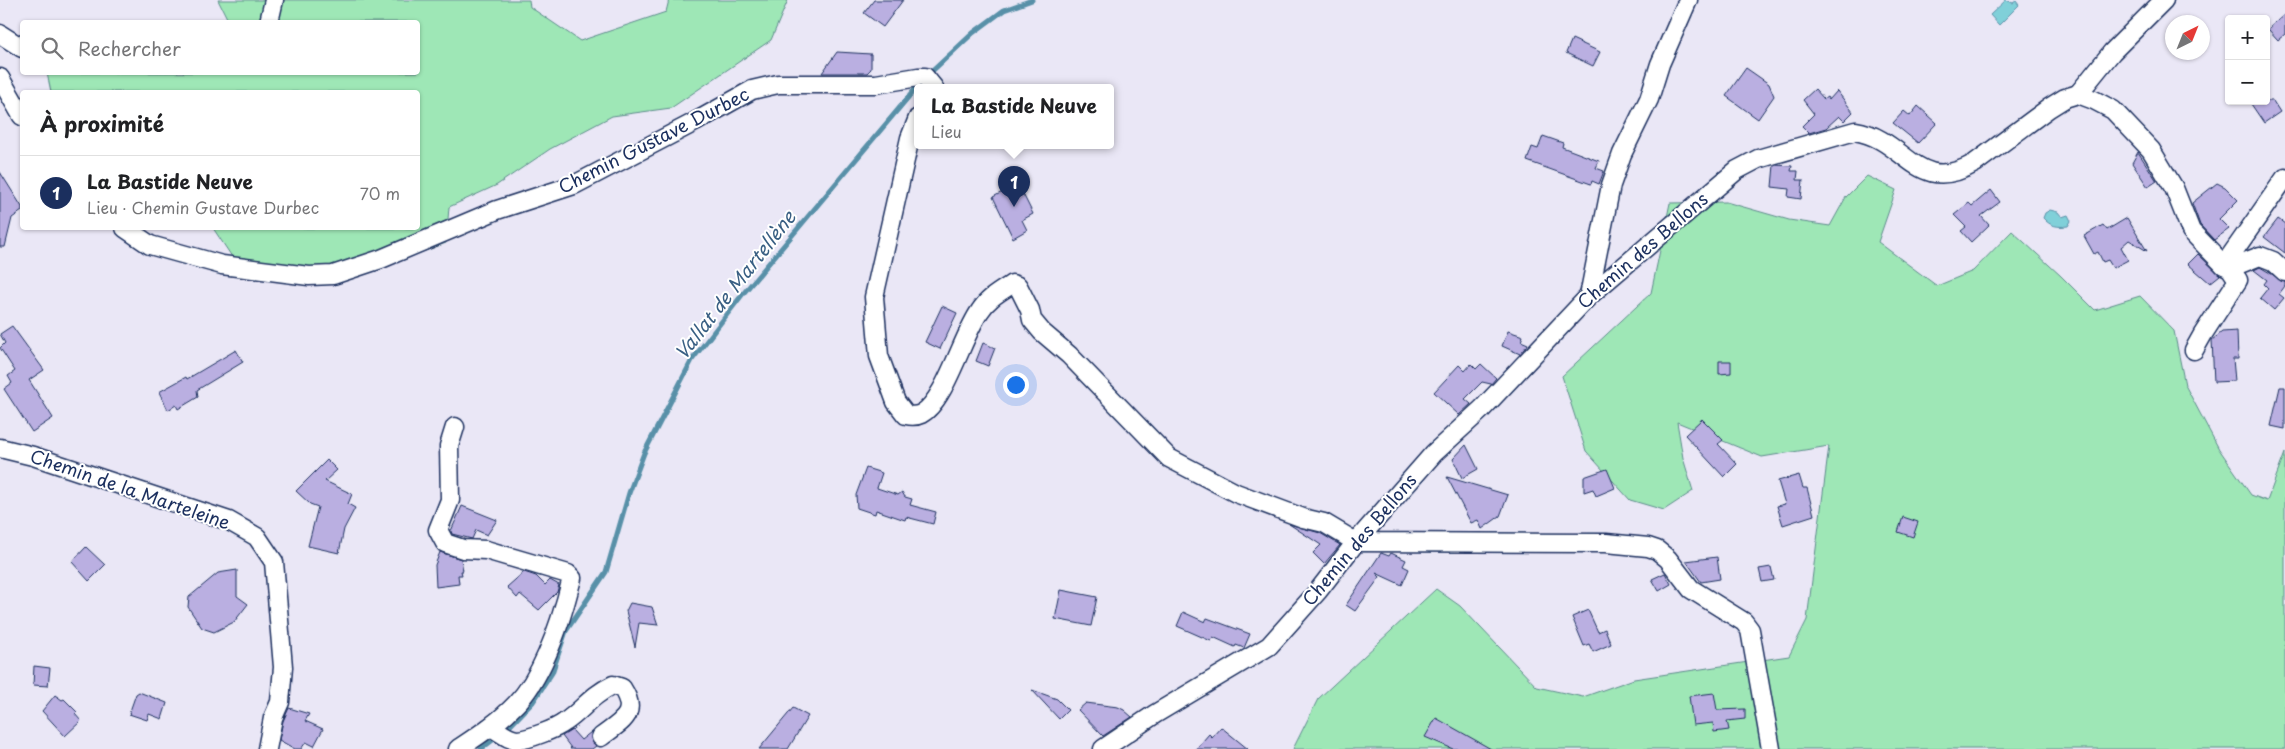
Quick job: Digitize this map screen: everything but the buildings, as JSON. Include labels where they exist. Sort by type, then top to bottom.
[{"type":"street","points":[[269,20],[274,0]]},
{"type":"street","points":[[1589,296],[1611,185],[1622,154],[1649,99],[1660,64],[1688,0]]},
{"type":"street","points":[[2164,0],[2112,52],[2078,94],[2113,110],[2151,150],[2174,188],[2191,231],[2238,280],[2194,350]]},
{"type":"street","points":[[0,34],[20,47]]},
{"type":"street","name":"Chemin Gustave Durbec","points":[[128,230],[150,245],[222,265],[308,276],[333,275],[381,259],[497,210],[574,185],[696,122],[752,90],[764,86],[778,84],[876,84],[918,77],[925,77],[931,84]]},
{"type":"street","points":[[0,78],[20,113]]},
{"type":"street","name":"Chemin des Bellons","points":[[1103,749],[1156,714],[1270,646],[1318,592],[1356,542],[1434,453],[1482,409],[1589,296],[1738,170],[1758,159],[1855,132],[1868,134],[1896,149],[1922,170],[1939,175],[1955,172],[1975,163],[2049,108],[2066,98],[2078,94]]},
{"type":"street","points":[[914,128],[910,138],[874,297],[879,356],[896,402],[906,415],[922,414],[932,404],[945,384],[973,321],[981,308],[995,294],[1012,284],[1018,286],[1030,310],[1032,320],[1042,332],[1069,355],[1169,458],[1236,493],[1303,518],[1324,523],[1356,542],[1606,543],[1648,547],[1657,550],[1668,559],[1691,589],[1744,622],[1750,630],[1771,749]]},
{"type":"street","points":[[2227,267],[2285,178]]},
{"type":"street","points":[[2227,267],[2260,256],[2273,261],[2285,272]]},
{"type":"street","points":[[455,427],[449,446],[450,500],[438,530],[445,544],[463,549],[486,550],[568,574],[572,578],[540,671],[498,731],[458,749]]},
{"type":"street","name":"Chemin de la Marteleine","points":[[0,448],[33,456],[229,521],[257,537],[274,562],[283,668],[280,702],[273,718],[267,749]]},
{"type":"street","points":[[498,731],[518,740],[540,734],[564,723],[601,691],[613,685],[622,688],[629,699],[629,712],[622,721],[601,736]]},
{"type":"green space","points":[[218,0],[529,0],[530,7],[580,41],[666,12],[669,0],[788,0],[771,40],[671,108],[612,116],[550,149],[497,185],[449,207],[446,243],[374,270],[244,275],[214,230],[420,230],[420,90],[51,90],[47,75],[420,75],[420,20],[228,20]]},
{"type":"green space","points":[[1867,176],[1896,190],[1878,242],[1937,286],[1973,271],[2012,231],[2095,310],[2140,296],[2174,331],[2185,385],[2219,449],[2251,495],[2267,501],[2285,453],[2285,749],[1293,749],[1318,699],[1436,589],[1460,606],[1537,687],[1583,697],[1634,679],[1789,656],[1807,620],[1829,446],[1762,457],[1677,422],[1683,458],[1693,491],[1664,510],[1630,500],[1586,451],[1562,376],[1651,293],[1670,203],[1726,202],[1789,220],[1830,226],[1846,197]]},
{"type":"water","points":[[2006,0],[2013,3],[2016,1],[2019,5],[1999,25],[1990,15]]},
{"type":"water","points":[[2050,210],[2058,212],[2062,217],[2068,215],[2071,221],[2068,226],[2055,226],[2046,221],[2043,218],[2045,213]]},
{"type":"waterway","name":"Vallat de Martellène","points":[[928,75],[973,33],[1004,10],[1032,0]]},
{"type":"waterway","name":"Vallat de Martellène","points":[[505,731],[533,702],[552,673],[566,631],[606,572],[629,493],[644,453],[692,360],[742,295],[914,91]]},
{"type":"waterway","name":"Vallat de Martellène","points":[[481,749],[498,736]]},
{"type":"place","name":"La Bastide Neuve","points":[[1014,207]]}]
